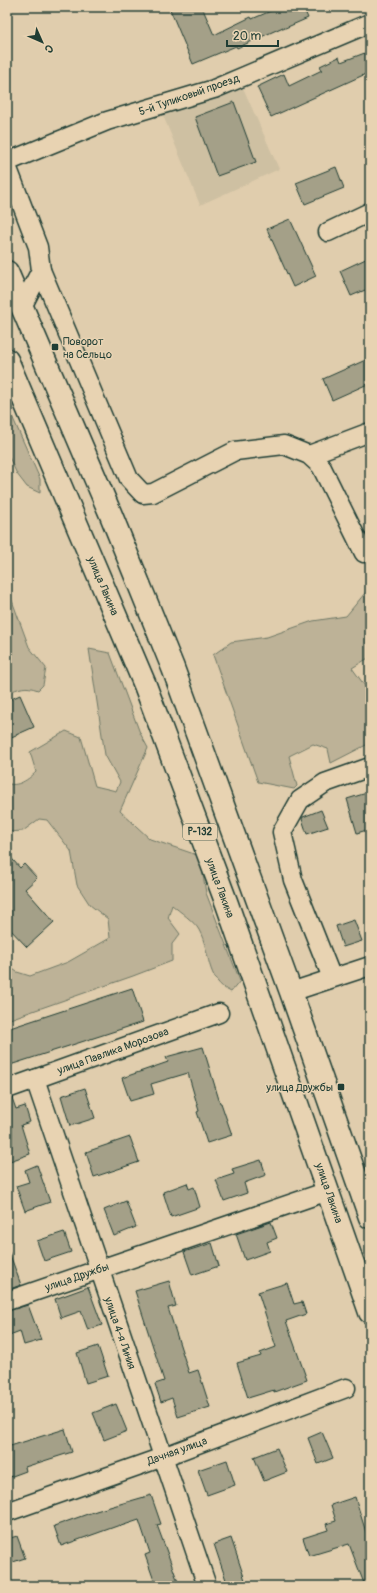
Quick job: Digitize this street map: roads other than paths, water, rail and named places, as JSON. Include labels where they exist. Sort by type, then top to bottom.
[{"type":"highway","name":"Р-132","points":[[7,272],[111,515],[173,668],[291,992],[363,1177],[370,1217]]},
{"type":"highway","name":"улица Лакина","points":[[7,360],[145,685],[227,904],[370,1312]]},
{"type":"street","name":"5-й Тупиковый проезд","points":[[7,162],[107,121],[214,89],[370,23]]},
{"type":"street","points":[[7,166],[38,247],[42,270],[129,479],[143,494],[153,493],[235,451],[284,445],[309,455],[321,466],[364,553]]},
{"type":"street","points":[[328,232],[370,212]]},
{"type":"street","points":[[22,307],[42,270]]},
{"type":"street","points":[[309,455],[370,432]]},
{"type":"street","points":[[332,978],[293,880],[282,832],[300,800],[325,783],[370,768]]},
{"type":"street","points":[[291,992],[370,966]]},
{"type":"street","name":"улица Павлика Морозова","points":[[7,1089],[219,1013]]},
{"type":"street","name":"улица 4-я Линия","points":[[35,1079],[207,1586]]},
{"type":"street","name":"улица Дружбы","points":[[7,1301],[328,1191]]},
{"type":"street","name":"Дачная улица","points":[[7,1512],[163,1457],[346,1388]]},
{"type":"place","name":"Поворот на Сельцо","points":[[55,347]]},
{"type":"place","name":"улица Дружбы","points":[[341,1087]]}]
